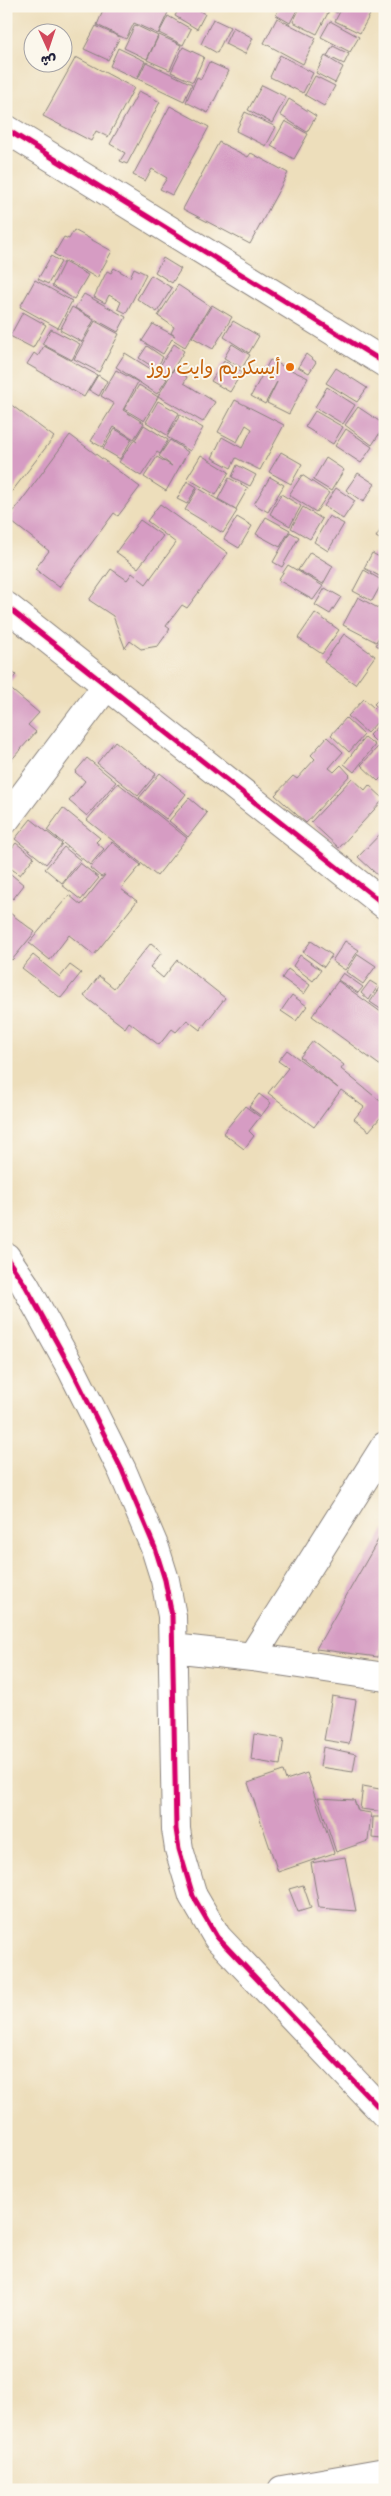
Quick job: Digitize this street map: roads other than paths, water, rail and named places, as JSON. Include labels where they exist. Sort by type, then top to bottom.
[{"type":"street","points":[[6,129],[385,363]]},
{"type":"street","points":[[6,606],[385,905]]},
{"type":"street","points":[[6,819],[107,685]]},
{"type":"street","points":[[6,1258],[25,1285],[72,1370],[122,1470],[155,1548],[165,1580],[172,1616],[176,1830],[179,1849],[193,1896],[217,1937],[385,2114]]},
{"type":"street","points":[[252,1657],[385,1446]]},
{"type":"street","points":[[172,1648],[252,1657],[385,1677]]},
{"type":"street","points":[[282,2490],[385,2472]]},
{"type":"place","name":"أيسكريم وايت روز","points":[[290,367]]}]
